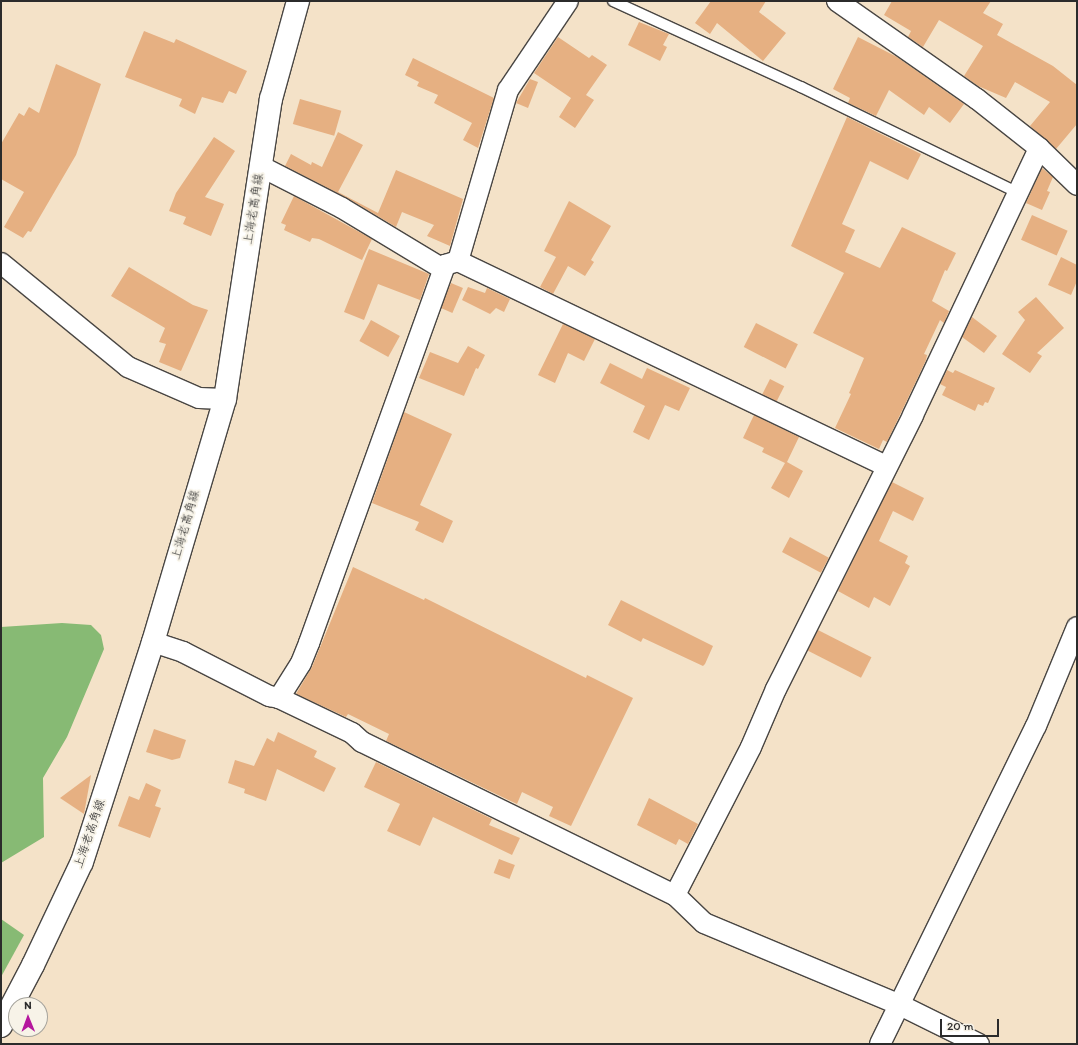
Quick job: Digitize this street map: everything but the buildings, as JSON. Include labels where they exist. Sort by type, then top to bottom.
[{"type":"main road","name":"上海老高角線","points":[[1,1026],[34,965],[82,862],[153,642],[225,399],[271,99],[298,1]]},
{"type":"street","points":[[279,698],[301,663],[309,644],[451,265],[508,90],[568,1]]},
{"type":"street","points":[[837,1],[977,99],[1039,148],[1077,185]]},
{"type":"street","points":[[674,894],[751,747],[776,689],[886,466],[913,415],[1039,148]]},
{"type":"street","points":[[260,166],[451,265],[886,466]]},
{"type":"street","points":[[1,263],[128,367],[199,398],[225,399]]},
{"type":"street","points":[[880,1044],[1036,726],[1077,626]]},
{"type":"street","points":[[153,642],[183,652],[269,696],[279,698],[352,733],[362,742],[674,894],[704,923],[900,1005],[979,1044]]},
{"type":"lane","points":[[613,1],[801,87],[1018,193]]},
{"type":"green space","points":[[62,623],[91,625],[101,635],[104,649],[67,737],[43,778],[44,837],[1,863],[1,627]]},
{"type":"green space","points":[[1,919],[24,935],[1,977]]}]
